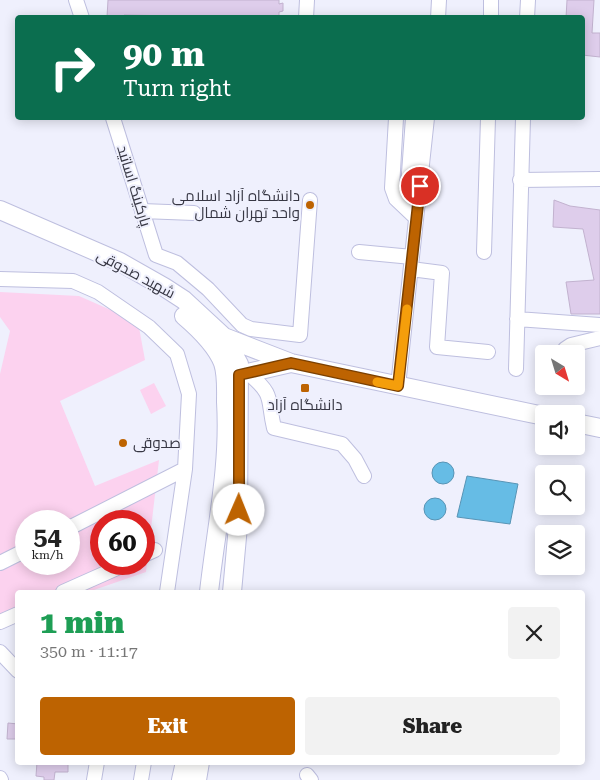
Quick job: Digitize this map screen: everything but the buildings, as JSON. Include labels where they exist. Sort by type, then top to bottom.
[{"type":"main road","name":"شهید صدوقی","points":[[0,210],[120,262],[184,300],[224,337],[239,364],[238,377]]},
{"type":"main road","name":"شهید صدوقی","points":[[0,222],[113,272],[177,309],[198,328],[223,363],[238,377]]},
{"type":"main road","points":[[224,337],[291,363],[535,414]]},
{"type":"main road","points":[[238,377],[291,363]]},
{"type":"main road","points":[[209,590],[225,473],[228,428],[238,377]]},
{"type":"main road","points":[[232,590],[238,526],[238,377]]},
{"type":"main road","points":[[585,425],[600,428]]},
{"type":"main road","points":[[213,558],[224,569],[236,562]]},
{"type":"main road","points":[[182,780],[184,765]]},
{"type":"main road","points":[[197,780],[200,765]]},
{"type":"street","points":[[76,0],[81,15]]},
{"type":"street","points":[[306,15],[307,0]]},
{"type":"street","points":[[438,15],[440,0]]},
{"type":"street","points":[[491,15],[492,0]]},
{"type":"street","points":[[527,15],[528,0]]},
{"type":"street","name":"پارکینگ اساتید","points":[[114,120],[156,255],[176,264],[196,279],[242,325],[251,329],[300,336],[310,200]]},
{"type":"street","points":[[396,120],[392,188],[396,199],[416,218]]},
{"type":"street","points":[[412,120],[408,187],[409,194],[418,203]]},
{"type":"street","points":[[398,386],[427,120]]},
{"type":"street","points":[[484,252],[488,120]]},
{"type":"street","points":[[516,369],[523,120]]},
{"type":"street","points":[[520,180],[600,179]]},
{"type":"street","points":[[142,211],[194,213]]},
{"type":"street","points":[[359,252],[412,263],[442,273],[437,348],[488,352]]},
{"type":"street","points":[[0,279],[73,281],[98,292],[149,327],[177,354],[189,394],[185,469],[168,590]]},
{"type":"street","points":[[517,319],[600,325]]},
{"type":"street","points":[[571,345],[600,338]]},
{"type":"street","points":[[238,377],[265,388],[270,398],[274,428],[342,444],[364,476]]},
{"type":"street","points":[[80,522],[185,469]]},
{"type":"street","points":[[0,563],[15,556]]},
{"type":"street","points":[[68,590],[102,575]]},
{"type":"street","points":[[0,622],[15,615]]},
{"type":"street","points":[[0,652],[15,668]]},
{"type":"street","points":[[94,780],[96,765]]},
{"type":"street","points":[[141,780],[144,765]]},
{"type":"shaded area","points":[[0,292],[79,296],[138,322],[145,360],[60,401],[95,486],[159,460],[153,510],[90,510],[90,575],[137,575],[94,590],[15,590],[15,618],[0,623],[0,374],[10,331],[0,317]]},
{"type":"shaded area","points":[[154,383],[166,406],[151,414],[140,390]]},
{"type":"water","points":[[443,462],[451,465],[454,473],[451,481],[443,484],[435,481],[432,473],[435,465]]},
{"type":"water","points":[[467,476],[518,484],[510,524],[457,517]]},
{"type":"water","points":[[435,498],[443,501],[446,509],[443,517],[435,520],[427,517],[424,509],[427,501]]},
{"type":"slow traffic","points":[[377,382],[398,386],[407,309]]},
{"type":"place","name":"دانشگاه آزاد اسلامی واحد تهران شمال","points":[[310,205]]},
{"type":"place","name":"دانشگاه آزاد","points":[[305,388]]},
{"type":"place","name":"صدوقی","points":[[123,443]]},
{"type":"route","points":[[239,510],[239,375],[291,363],[398,386],[420,186]]}]
